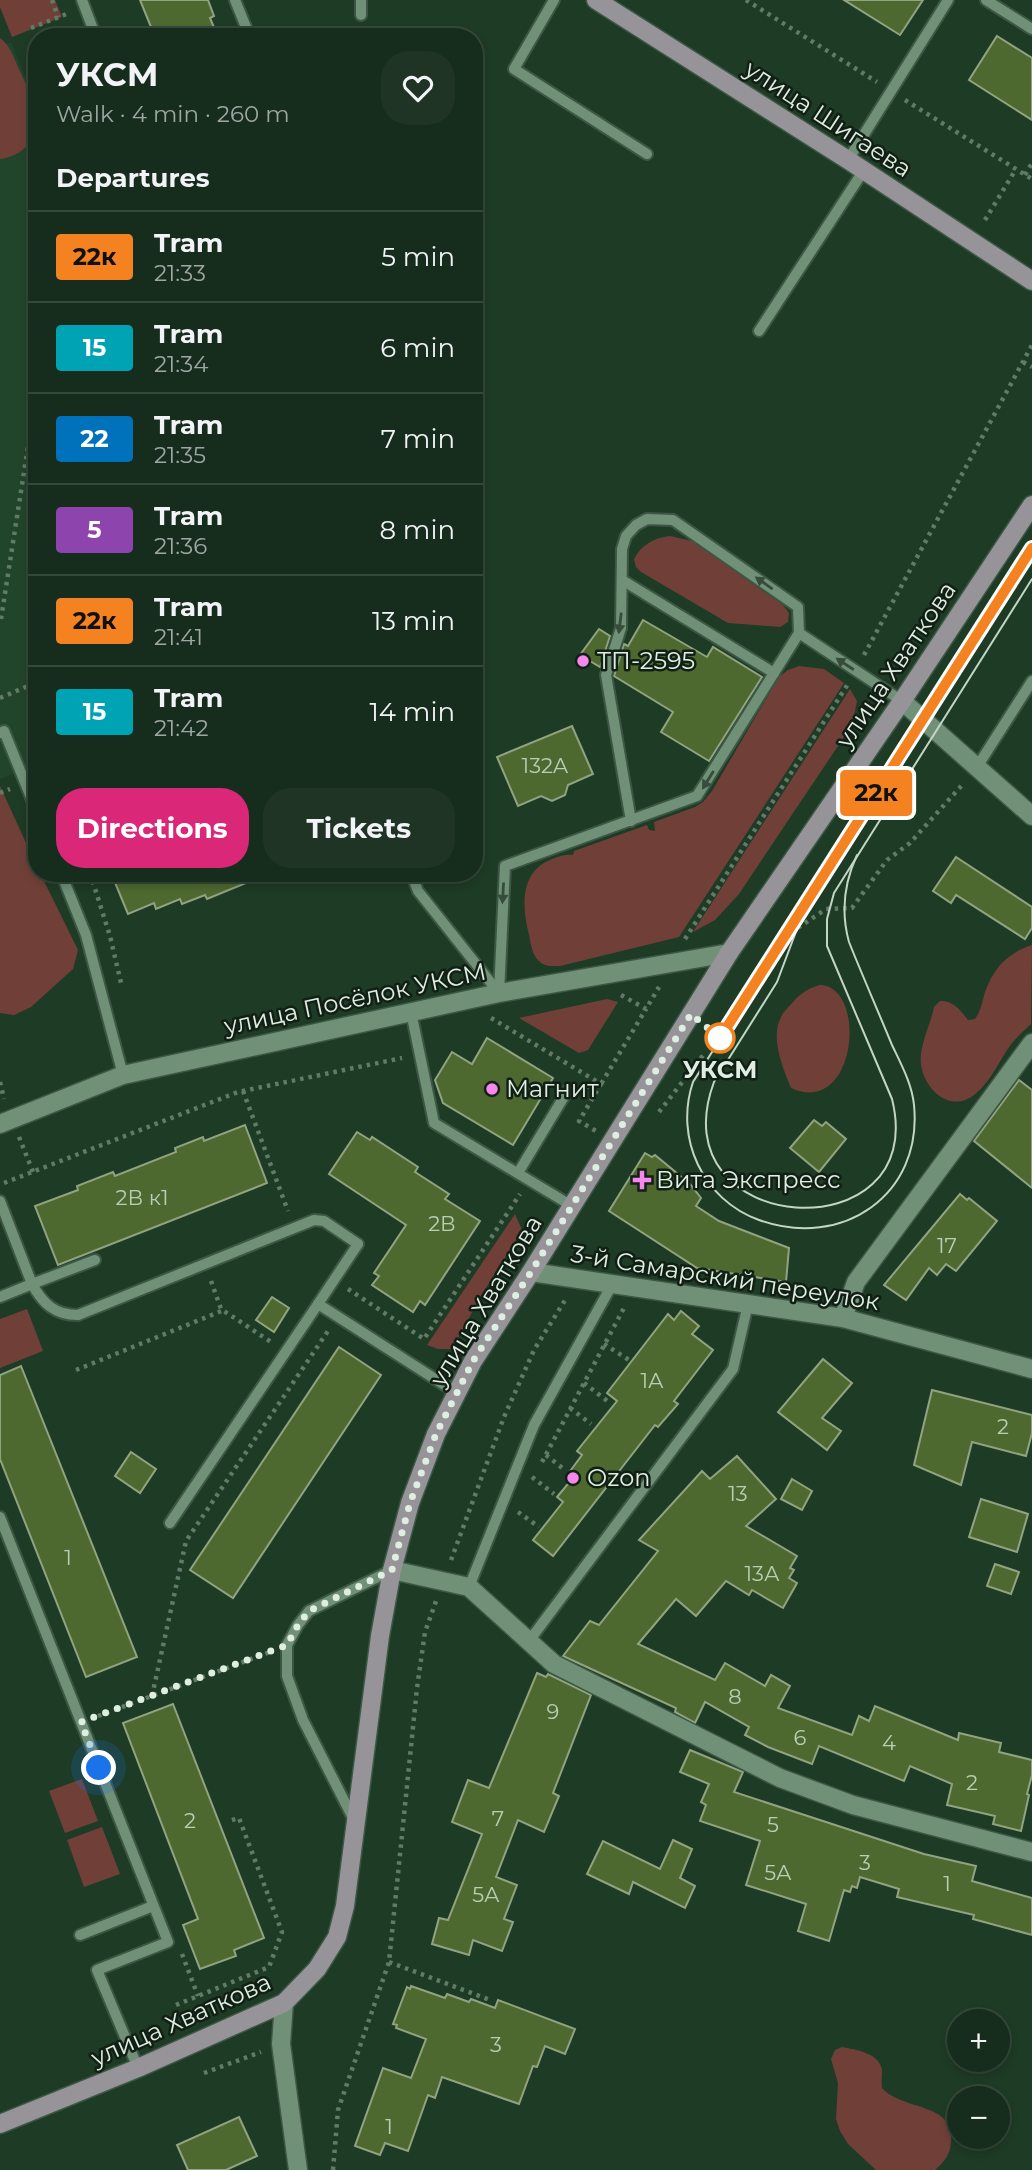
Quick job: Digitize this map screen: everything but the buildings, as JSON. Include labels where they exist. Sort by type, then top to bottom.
[{"type":"main road","name":"улица Шигаева","points":[[596,0],[864,170],[1032,281]]},
{"type":"main road","name":"улица Хваткова","points":[[0,2124],[138,2068],[284,2003],[317,1969],[337,1937],[345,1906],[380,1636],[392,1570],[410,1503],[436,1434],[473,1361],[729,953],[902,701],[1032,505]]},
{"type":"street","points":[[902,701],[1032,816]]},
{"type":"street","name":"улица Посёлок УКСМ","points":[[0,1124],[123,1075],[499,993],[729,953]]},
{"type":"street","points":[[843,1318],[856,1282],[1032,1043]]},
{"type":"street","name":"3-й Самарский переулок","points":[[531,1272],[843,1318],[1032,1369]]},
{"type":"street","points":[[392,1570],[469,1587],[554,1664],[779,1778],[853,1805],[1032,1852]]},
{"type":"street","points":[[284,2003],[281,2044],[298,2170]]},
{"type":"lane","points":[[235,0],[246,28]]},
{"type":"lane","points":[[361,0],[362,15]]},
{"type":"lane","points":[[554,0],[514,69],[647,154]]},
{"type":"lane","points":[[848,160],[948,0]]},
{"type":"lane","points":[[993,2],[1032,29]]},
{"type":"lane","points":[[83,3],[93,28]]},
{"type":"lane","points":[[760,331],[864,170]]},
{"type":"lane","points":[[499,993],[505,866],[631,821],[698,796],[799,633],[798,607],[673,520],[647,519],[636,525],[626,536],[622,549],[621,628],[606,675],[631,821]]},
{"type":"lane","points":[[622,580],[774,673]]},
{"type":"lane","points":[[799,633],[902,701]]},
{"type":"lane","points":[[977,767],[1032,681]]},
{"type":"lane","points":[[1,729],[28,791]]},
{"type":"lane","points":[[65,882],[86,936],[123,1075]]},
{"type":"lane","points":[[414,882],[418,891],[499,993]]},
{"type":"lane","points":[[411,1012],[434,1123],[572,1206]]},
{"type":"lane","points":[[519,1173],[568,1090]]},
{"type":"lane","points":[[0,1201],[39,1297],[64,1315],[78,1315],[314,1220],[324,1221],[358,1244],[170,1523]]},
{"type":"lane","points":[[0,1297],[95,1260]]},
{"type":"lane","points":[[469,1587],[534,1425],[613,1283]]},
{"type":"lane","points":[[318,1304],[457,1393]]},
{"type":"lane","points":[[529,1641],[733,1369],[748,1304]]},
{"type":"lane","points":[[0,1517],[168,1942],[97,1970],[138,2068]]},
{"type":"lane","points":[[356,1824],[303,1720],[286,1676],[287,1645],[309,1611],[392,1570]]},
{"type":"lane","points":[[80,1935],[153,1906]]},
{"type":"path","points":[[51,0],[58,17]]},
{"type":"path","points":[[31,28],[83,3]]},
{"type":"path","points":[[1032,163],[1025,175],[1032,173]]},
{"type":"path","points":[[985,220],[1016,169]]},
{"type":"path","points":[[568,1090],[601,1084],[688,932],[856,671],[1032,345]]},
{"type":"path","points":[[1023,362],[1032,368]]},
{"type":"path","points":[[1,619],[28,446]]},
{"type":"path","points":[[0,698],[28,686]]},
{"type":"path","points":[[753,976],[775,943],[826,909],[852,908],[887,860],[910,843],[977,767]]},
{"type":"path","points":[[618,993],[646,1009]]},
{"type":"path","points":[[501,1013],[487,1015],[601,1084]]},
{"type":"path","points":[[0,1185],[238,1092],[420,1054]]},
{"type":"path","points":[[0,1082],[5,1100]]},
{"type":"path","points":[[204,1264],[221,1309],[285,1352]]},
{"type":"path","points":[[333,2170],[338,2110],[389,1962],[425,1632],[514,1394],[534,1350],[579,1279]]},
{"type":"path","points":[[533,1468],[540,1464],[636,1287]]},
{"type":"path","points":[[76,1370],[224,1310]]},
{"type":"path","points":[[152,1696],[186,1541],[338,1316]]},
{"type":"path","points":[[604,1344],[629,1360]]},
{"type":"path","points":[[584,1383],[610,1403]]},
{"type":"path","points":[[570,1408],[592,1424]]},
{"type":"path","points":[[545,1455],[566,1471]]},
{"type":"path","points":[[526,1472],[554,1494]]},
{"type":"path","points":[[512,1507],[539,1527]]},
{"type":"path","points":[[81,1722],[287,1645]]},
{"type":"path","points":[[176,2005],[269,1967],[282,1932],[239,1818],[229,1821]]},
{"type":"path","points":[[389,1962],[490,2000]]},
{"type":"path","points":[[204,2073],[281,2044]]},
{"type":"shaded area","points":[[0,0],[55,0],[62,17],[28,28],[28,31],[12,37],[0,7]]},
{"type":"shaded area","points":[[0,38],[10,49],[28,91],[28,144],[15,155],[0,159]]},
{"type":"shaded area","points":[[11,42],[28,84],[28,768],[0,779],[0,47]]},
{"type":"shaded area","points":[[670,536],[692,541],[783,605],[789,613],[788,622],[780,627],[728,623],[641,572],[634,559],[641,549],[654,540]]},
{"type":"shaded area","points":[[799,666],[824,669],[844,683],[679,937],[560,966],[541,963],[532,949],[524,902],[528,881],[534,872],[552,859],[573,855],[574,851],[647,825],[649,830],[655,831],[654,822],[703,802],[779,677]]},
{"type":"shaded area","points":[[850,689],[857,701],[852,725],[739,894],[715,920],[693,932]]},
{"type":"shaded area","points":[[0,786],[28,847],[28,882],[44,882],[78,950],[73,969],[31,1007],[14,1015],[0,1013]]},
{"type":"shaded area","points":[[1032,945],[1031,1024],[1012,1043],[991,1077],[974,1095],[964,1100],[944,1099],[929,1085],[921,1065],[922,1048],[934,1007],[940,1001],[949,1003],[968,1020],[975,1019],[997,968],[1016,952]]},
{"type":"shaded area","points":[[820,985],[835,991],[845,1006],[849,1026],[848,1048],[842,1069],[830,1085],[813,1092],[791,1088],[779,1053],[777,1034],[781,1017],[786,1010],[801,994]]},
{"type":"shaded area","points":[[607,999],[618,1002],[588,1050],[579,1053],[519,1018]]},
{"type":"shaded area","points":[[515,1214],[522,1230],[452,1349],[438,1349],[427,1345]]},
{"type":"shaded area","points":[[27,1309],[43,1351],[0,1368],[0,1319]]},
{"type":"shaded area","points":[[82,1779],[98,1821],[65,1833],[49,1791]]},
{"type":"shaded area","points":[[102,1827],[120,1874],[84,1887],[67,1840]]},
{"type":"shaded area","points":[[842,2047],[866,2053],[876,2059],[882,2070],[882,2088],[902,2101],[937,2113],[945,2120],[947,2149],[949,2149],[942,2164],[935,2170],[876,2170],[848,2144],[836,2119],[838,2083],[831,2059],[835,2050]]},
{"type":"tram line","points":[[857,855],[845,898],[849,942],[909,1082],[914,1105],[913,1137],[905,1165],[891,1189],[871,1208],[847,1221],[820,1227],[790,1227],[759,1220],[739,1211],[722,1198],[708,1182],[691,1145],[687,1124],[693,1082],[1032,548]]},
{"type":"tram line","name":"22к","points":[[720,1038],[1032,548]]},
{"type":"tram line","points":[[797,929],[777,982],[714,1082],[707,1134],[723,1172],[755,1197],[796,1208],[838,1203],[872,1184],[893,1149],[892,1099],[827,946],[827,919],[834,893],[1032,579]]},
{"type":"place","name":"ТП-2595","points":[[583,661]]},
{"type":"place","name":"УКСМ","points":[[720,1038]]},
{"type":"place","name":"Магнит","points":[[492,1089]]},
{"type":"place","name":"Вита Экспресс","points":[[642,1180]]},
{"type":"place","name":"Ozon","points":[[573,1478]]},
{"type":"route","points":[[99,1768],[81,1722],[287,1645],[309,1611],[392,1570],[410,1503],[436,1434],[473,1361],[691,1014],[720,1038]]}]
